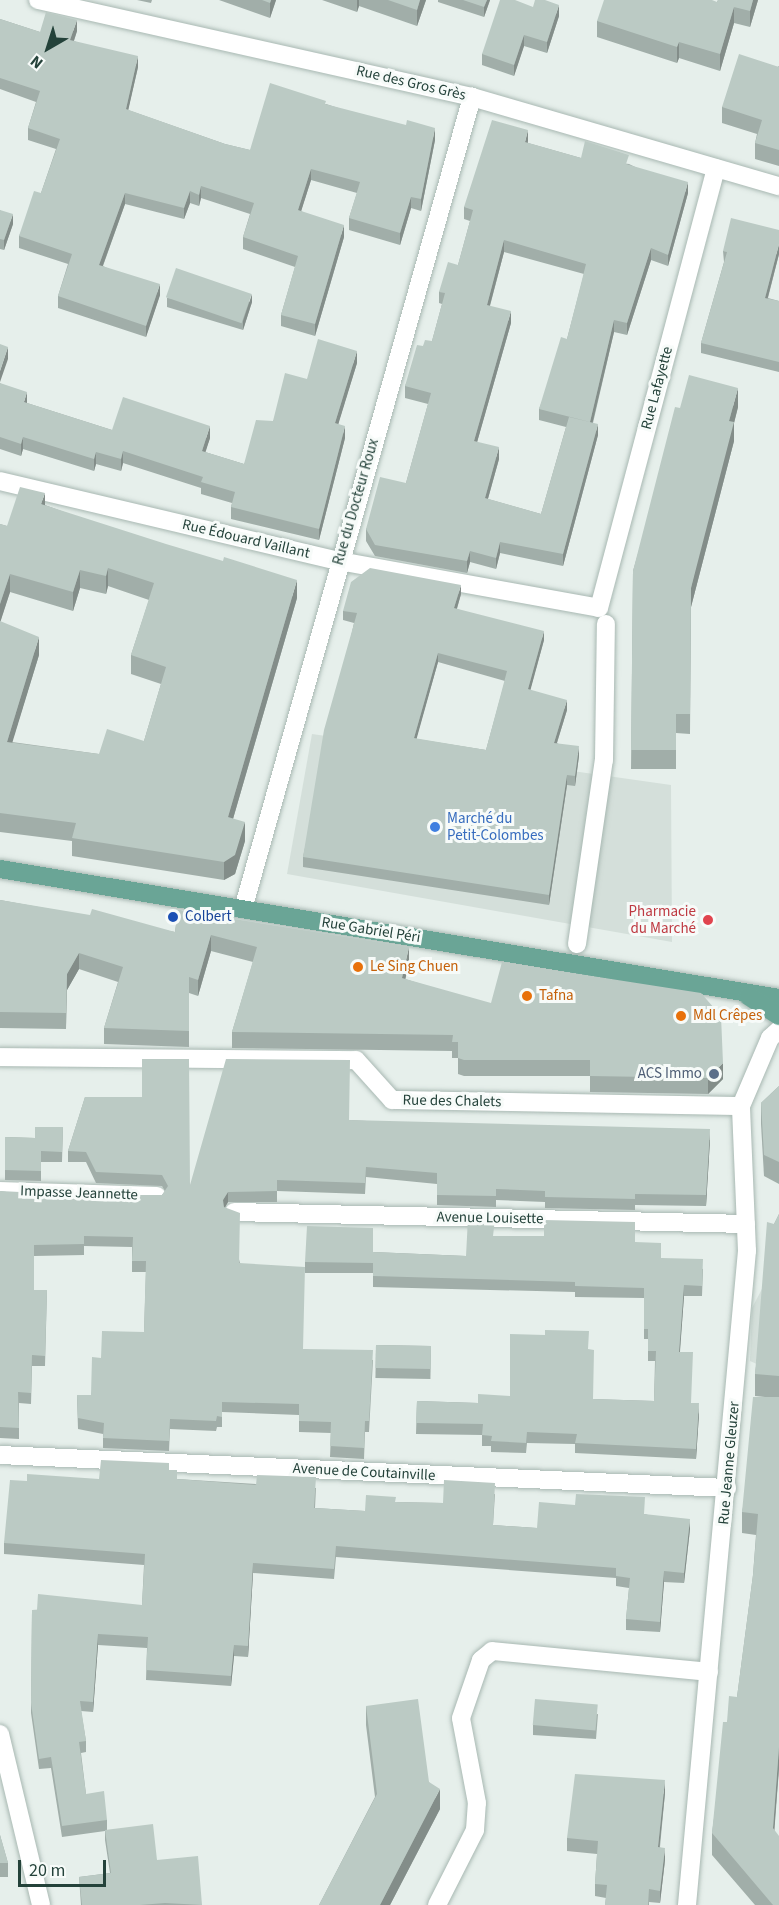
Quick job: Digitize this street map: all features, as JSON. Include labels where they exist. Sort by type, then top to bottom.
[{"type":"main road","name":"Rue Gabriel Péri","points":[[0,869],[779,998]]},
{"type":"main road","name":"Rue Gabriel Péri","points":[[742,991],[779,1016]]},
{"type":"street","name":"Rue des Gros Grès","points":[[38,0],[472,97],[779,186]]},
{"type":"street","name":"Rue du Docteur Roux","points":[[243,909],[339,561],[472,97]]},
{"type":"street","name":"Rue Lafayette","points":[[577,944],[604,760],[602,616],[716,168]]},
{"type":"street","name":"Rue Édouard Vaillant","points":[[0,481],[339,561],[602,616]]},
{"type":"street","name":"Rue Jeanne Gleuzer","points":[[687,1905],[734,1406],[746,1224],[741,1106],[770,1038],[779,1030]]},
{"type":"street","name":"Rue des Chalets","points":[[0,1057],[356,1060],[392,1100],[741,1106]]},
{"type":"street","name":"Impasse Jeannette","points":[[0,1191],[157,1196]]},
{"type":"street","name":"Avenue Louisette","points":[[234,1212],[746,1224]]},
{"type":"street","points":[[734,1406],[757,1407]]},
{"type":"street","name":"Avenue de Coutainville","points":[[0,1455],[727,1488]]},
{"type":"street","points":[[436,1905],[475,1830],[477,1803],[460,1718],[481,1660],[492,1652],[709,1672]]},
{"type":"street","points":[[0,1734],[41,1905]]},
{"type":"shaded area","points":[[312,734],[671,785],[672,942],[287,874]]},
{"type":"shaded area","points":[[779,1256],[779,1374],[750,1361],[752,1308]]},
{"type":"building","points":[[388,0],[420,0],[417,10]]},
{"type":"building","points":[[463,0],[487,0],[484,7]]},
{"type":"building","points":[[500,0],[515,0],[533,7],[535,0],[545,0],[559,5],[547,42],[524,35],[514,65],[482,54]]},
{"type":"building","points":[[604,0],[712,0],[717,2],[718,0],[753,0],[750,11],[734,7],[720,54],[679,42],[677,47],[597,21]]},
{"type":"building","points":[[46,12],[77,20],[70,40],[138,56],[126,109],[225,144],[250,150],[270,83],[326,101],[325,104],[406,125],[407,120],[435,128],[421,199],[411,197],[400,233],[349,218],[360,182],[311,169],[298,210],[344,225],[315,324],[281,315],[298,256],[243,237],[254,203],[201,186],[199,195],[190,191],[184,208],[125,193],[99,265],[160,284],[146,326],[58,296],[72,254],[19,236],[34,191],[41,193],[60,139],[28,128],[40,91],[0,78],[0,19],[40,32]]},
{"type":"building","points":[[739,54],[779,67],[779,150],[755,143],[762,120],[722,107]]},
{"type":"building","points":[[492,120],[528,130],[525,142],[581,158],[585,141],[629,155],[626,164],[688,182],[668,255],[651,248],[627,323],[614,320],[590,422],[539,409],[561,337],[567,339],[586,264],[504,240],[487,305],[511,311],[474,441],[499,447],[485,498],[541,514],[569,417],[598,424],[563,554],[500,542],[496,558],[470,551],[467,561],[375,545],[366,529],[380,477],[406,483],[431,393],[405,386],[417,345],[423,346],[425,340],[432,341],[445,293],[439,292],[448,262],[458,265],[473,210],[464,207]]},
{"type":"building","points":[[0,210],[13,214],[4,240],[0,239]]},
{"type":"building","points":[[731,218],[779,230],[779,244],[765,298],[779,301],[779,362],[701,343],[727,252],[723,251]]},
{"type":"building","points":[[176,268],[252,294],[242,323],[166,297]]},
{"type":"building","points":[[318,339],[357,351],[335,423],[345,426],[319,529],[231,507],[235,492],[201,482],[203,477],[123,451],[121,459],[96,452],[94,459],[23,437],[21,444],[0,437],[0,383],[27,392],[24,402],[112,430],[123,397],[210,426],[202,451],[244,464],[256,420],[273,421],[285,373],[307,379]]},
{"type":"building","points":[[0,344],[8,347],[0,371]]},
{"type":"building","points":[[689,375],[738,388],[729,421],[734,422],[691,588],[690,714],[676,714],[676,750],[631,750],[633,571],[675,407],[680,408]]},
{"type":"building","points":[[20,487],[45,493],[41,504],[223,561],[224,557],[297,580],[228,817],[245,822],[235,855],[224,862],[72,838],[76,823],[0,813],[0,621],[39,637],[7,742],[99,754],[107,729],[144,741],[166,667],[131,655],[154,583],[108,568],[106,576],[80,570],[73,592],[10,574],[0,604],[0,524],[7,526]]},
{"type":"building","points":[[370,568],[461,585],[454,608],[544,631],[528,689],[567,700],[554,743],[579,746],[575,776],[567,775],[549,895],[303,857],[324,730],[357,613],[343,611],[351,582]],"holes":[[[438,653],[507,671],[486,750],[414,738]]]},
{"type":"building","points":[[0,900],[90,915],[92,909],[175,932],[178,910],[409,947],[402,978],[491,1003],[502,962],[701,993],[721,1016],[723,1063],[708,1078],[590,1076],[590,1060],[464,1060],[458,1058],[458,1042],[452,1042],[453,1035],[232,1032],[257,947],[211,935],[198,980],[189,977],[189,1031],[104,1028],[123,967],[79,953],[67,974],[66,1013],[0,1012]]},
{"type":"building","points":[[142,1059],[189,1059],[190,1185],[226,1059],[350,1060],[349,1120],[710,1129],[706,1195],[635,1194],[635,1199],[545,1197],[545,1191],[496,1189],[496,1196],[437,1195],[437,1173],[366,1167],[365,1183],[277,1180],[277,1191],[228,1192],[223,1200],[224,1207],[240,1213],[239,1263],[305,1267],[303,1349],[373,1350],[369,1421],[365,1421],[364,1448],[330,1446],[331,1422],[299,1421],[299,1404],[222,1402],[222,1417],[217,1416],[216,1421],[170,1419],[169,1441],[103,1438],[104,1423],[78,1418],[77,1395],[91,1395],[92,1357],[101,1358],[102,1331],[144,1332],[146,1261],[132,1261],[133,1237],[84,1236],[84,1244],[34,1245],[34,1290],[47,1290],[45,1356],[32,1355],[31,1393],[18,1392],[19,1428],[0,1427],[0,1191],[40,1193],[40,1197],[111,1199],[108,1195],[162,1195],[168,1186],[162,1175],[96,1172],[86,1152],[68,1151],[85,1097],[142,1097]]},
{"type":"building","points":[[779,1086],[779,1162],[764,1155],[761,1103]]},
{"type":"building","points":[[35,1127],[63,1127],[62,1152],[41,1151],[41,1171],[5,1170],[5,1137],[35,1138]]},
{"type":"building","points":[[779,1214],[779,1376],[755,1374],[767,1222],[774,1224]]},
{"type":"building","points":[[468,1218],[495,1219],[493,1236],[544,1236],[544,1220],[635,1222],[635,1242],[661,1243],[661,1258],[703,1259],[702,1286],[684,1285],[679,1352],[693,1352],[691,1403],[699,1403],[696,1449],[575,1443],[577,1434],[527,1432],[526,1443],[491,1441],[492,1436],[482,1435],[483,1424],[416,1423],[417,1401],[478,1403],[478,1394],[510,1396],[510,1334],[545,1335],[545,1330],[589,1331],[588,1349],[594,1350],[593,1399],[654,1401],[656,1351],[648,1351],[648,1329],[644,1329],[644,1288],[575,1286],[575,1282],[373,1276],[373,1263],[305,1262],[307,1226],[373,1228],[373,1252],[466,1256]]},
{"type":"building","points":[[376,1345],[431,1346],[431,1369],[376,1368]]},
{"type":"building","points":[[753,1397],[779,1397],[779,1747],[773,1828],[779,1836],[779,1905],[773,1905],[712,1833],[723,1722],[727,1722],[729,1696],[737,1697],[753,1575],[758,1514],[742,1512]]},
{"type":"building","points":[[101,1460],[169,1463],[169,1470],[177,1470],[177,1479],[256,1485],[257,1475],[316,1477],[314,1508],[365,1511],[366,1495],[396,1497],[395,1502],[443,1503],[444,1480],[495,1483],[493,1525],[537,1528],[539,1502],[575,1505],[576,1494],[645,1497],[644,1514],[690,1519],[684,1573],[664,1571],[660,1622],[626,1619],[630,1578],[616,1576],[616,1568],[336,1546],[334,1569],[253,1563],[248,1646],[234,1645],[231,1676],[146,1670],[148,1637],[98,1634],[93,1702],[80,1701],[86,1741],[79,1742],[86,1794],[104,1791],[107,1820],[62,1826],[51,1757],[39,1759],[31,1703],[32,1610],[37,1610],[38,1594],[142,1605],[145,1554],[4,1543],[10,1480],[27,1481],[27,1474],[99,1479]]},
{"type":"building","points":[[418,1699],[429,1782],[440,1789],[380,1905],[319,1905],[377,1794],[366,1706]]},
{"type":"building","points":[[535,1699],[598,1704],[595,1730],[533,1725]]},
{"type":"building","points":[[575,1774],[665,1780],[658,1847],[665,1848],[660,1891],[649,1889],[648,1905],[605,1905],[607,1885],[595,1884],[598,1841],[567,1838]]},
{"type":"building","points":[[153,1824],[157,1860],[198,1856],[202,1905],[165,1903],[82,1905],[79,1877],[111,1873],[105,1830]]},
{"type":"building","points":[[0,1835],[8,1863],[0,1863]]},
{"type":"place","name":"Marché du Petit-Colombes","points":[[435,827]]},
{"type":"place","name":"Colbert","points":[[173,917]]},
{"type":"place","name":"Pharmacie du Marché","points":[[708,920]]},
{"type":"place","name":"Le Sing Chuen","points":[[358,967]]},
{"type":"place","name":"Tafna","points":[[527,996]]},
{"type":"place","name":"Mdl Crêpes","points":[[681,1016]]},
{"type":"place","name":"ACS Immo","points":[[714,1074]]}]
